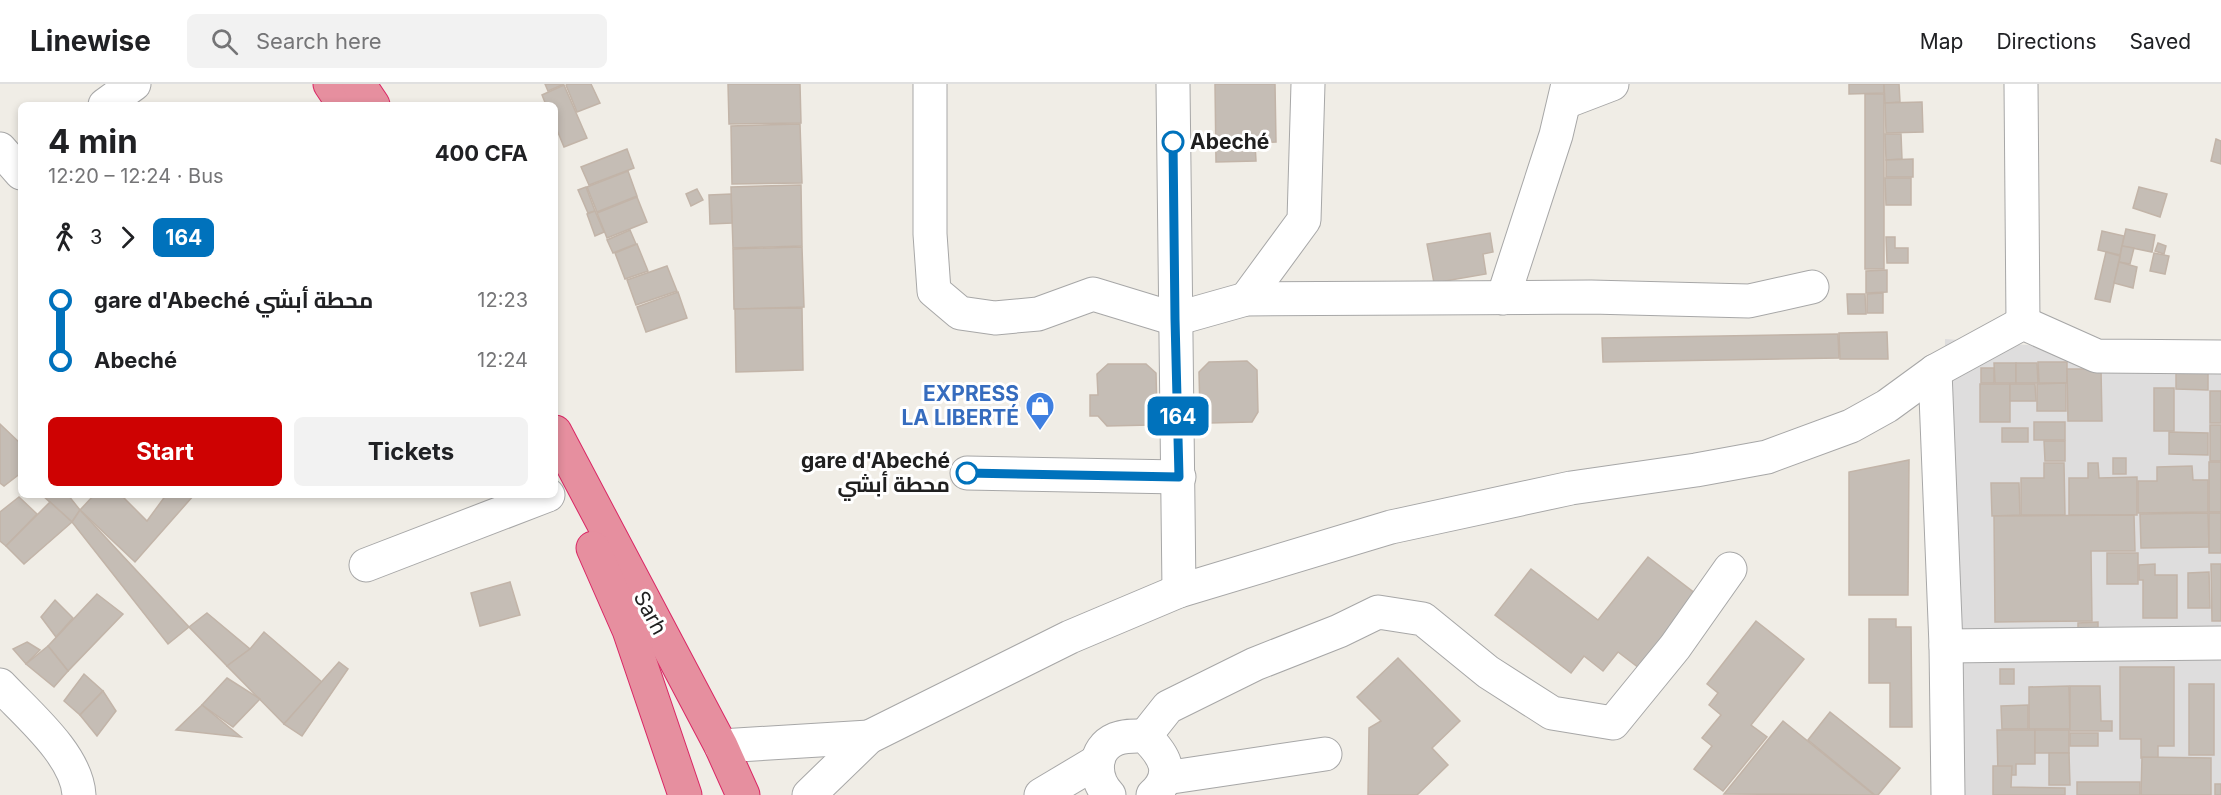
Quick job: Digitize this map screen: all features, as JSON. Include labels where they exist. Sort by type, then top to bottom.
[{"type":"highway","points":[[330,84],[342,102]]},
{"type":"highway","points":[[359,84],[371,102]]},
{"type":"highway","name":"Sarh","points":[[558,438],[721,746],[743,795]]},
{"type":"highway","name":"Sarh","points":[[558,493],[594,550],[629,630],[685,795]]},
{"type":"street","points":[[109,102],[134,84]]},
{"type":"street","points":[[380,102],[383,84]]},
{"type":"street","points":[[930,84],[930,234],[934,291],[960,313],[995,318],[1038,315],[1093,294],[1175,319],[1246,299],[1591,297],[1749,301],[1812,286]]},
{"type":"street","points":[[1173,84],[1179,591]]},
{"type":"street","points":[[1246,299],[1304,220],[1308,84]]},
{"type":"street","points":[[1503,298],[1567,93],[1612,84]]},
{"type":"street","points":[[2021,84],[2023,323]]},
{"type":"street","points":[[2023,323],[2097,356],[2221,357]]},
{"type":"street","points":[[809,795],[869,737],[1071,637],[1179,591],[1391,527],[1571,488],[1767,457],[1851,426],[1887,406],[1935,371],[2023,323]]},
{"type":"street","points":[[1935,371],[1946,646],[1948,795]]},
{"type":"street","points":[[967,473],[1179,477]]},
{"type":"street","points":[[366,565],[530,498]]},
{"type":"street","points":[[1144,736],[1168,707],[1256,664],[1339,631],[1378,612],[1423,619],[1488,672],[1552,713],[1613,723],[1675,647],[1731,569]]},
{"type":"street","points":[[1946,646],[2221,643]]},
{"type":"street","points":[[0,685],[60,749],[73,772],[79,795]]},
{"type":"street","points":[[1109,795],[1102,787],[1097,775],[1098,761],[1104,749],[1113,740],[1126,736],[1144,736],[1161,752],[1165,765],[1159,786],[1325,754]]},
{"type":"street","points":[[721,746],[869,737]]},
{"type":"street","points":[[1041,795],[1098,761]]},
{"type":"shaded area","points":[[1945,339],[2221,359],[2221,795],[1939,795]]},
{"type":"building","points":[[545,84],[564,84],[548,91]]},
{"type":"building","points":[[591,84],[600,103],[577,112],[566,85]]},
{"type":"building","points":[[728,84],[800,84],[801,123],[729,124]]},
{"type":"building","points":[[1215,84],[1275,84],[1276,142],[1255,143],[1256,161],[1216,162]]},
{"type":"building","points":[[1849,84],[1884,84],[1884,93],[1849,94]]},
{"type":"building","points":[[1884,84],[1899,84],[1900,102],[1885,103]]},
{"type":"building","points":[[564,85],[587,138],[564,147],[558,132],[558,102],[545,102],[542,95]]},
{"type":"building","points":[[1865,94],[1884,94],[1884,269],[1865,269]]},
{"type":"building","points":[[1922,102],[1923,132],[1886,133],[1885,103]]},
{"type":"building","points":[[800,124],[802,183],[732,184],[731,126]]},
{"type":"building","points":[[1885,134],[1901,134],[1902,159],[1886,160]]},
{"type":"building","points":[[2216,139],[2221,141],[2221,164],[2211,161]]},
{"type":"building","points":[[627,149],[634,168],[589,185],[581,167]]},
{"type":"building","points":[[1913,159],[1913,177],[1886,177],[1886,160]]},
{"type":"building","points":[[628,171],[637,196],[597,212],[587,187]]},
{"type":"building","points":[[1885,178],[1911,178],[1911,205],[1886,205]]},
{"type":"building","points":[[801,185],[802,246],[733,248],[731,187]]},
{"type":"building","points":[[586,187],[595,211],[588,213],[578,190]]},
{"type":"building","points":[[2139,187],[2167,194],[2160,217],[2133,208]]},
{"type":"building","points":[[697,189],[703,200],[691,206],[686,194]]},
{"type":"building","points":[[731,194],[732,223],[710,224],[709,195]]},
{"type":"building","points":[[637,197],[647,222],[607,238],[597,213]]},
{"type":"building","points":[[595,211],[604,232],[595,236],[587,214]]},
{"type":"building","points":[[2126,229],[2155,235],[2152,252],[2122,246]]},
{"type":"building","points":[[630,230],[636,244],[613,253],[607,240]]},
{"type":"building","points":[[2102,231],[2124,236],[2120,255],[2098,250]]},
{"type":"building","points":[[1490,233],[1493,252],[1483,254],[1486,274],[1434,283],[1427,244]]},
{"type":"building","points":[[1886,237],[1895,237],[1895,248],[1908,248],[1908,263],[1887,263]]},
{"type":"building","points":[[2158,243],[2166,246],[2164,254],[2155,251]]},
{"type":"building","points":[[637,244],[648,271],[625,279],[615,253]]},
{"type":"building","points":[[2122,246],[2134,248],[2130,264],[2119,262]]},
{"type":"building","points":[[802,247],[804,307],[734,309],[733,249]]},
{"type":"building","points":[[2106,252],[2120,256],[2110,302],[2095,299]]},
{"type":"building","points":[[2154,253],[2169,256],[2165,274],[2150,271]]},
{"type":"building","points":[[2119,262],[2137,267],[2133,288],[2114,283]]},
{"type":"building","points":[[667,266],[677,291],[636,305],[627,280]]},
{"type":"building","points":[[1887,270],[1887,292],[1866,293],[1866,271]]},
{"type":"building","points":[[678,292],[687,318],[646,332],[637,307]]},
{"type":"building","points":[[1883,293],[1883,313],[1867,313],[1867,294]]},
{"type":"building","points":[[1847,294],[1865,294],[1866,314],[1848,314]]},
{"type":"building","points":[[802,308],[803,370],[736,372],[735,309]]},
{"type":"building","points":[[1887,332],[1888,359],[1840,359],[1839,333]]},
{"type":"building","points":[[1838,334],[1839,358],[1603,362],[1602,338]]},
{"type":"building","points":[[1247,361],[1257,370],[1258,412],[1252,422],[1209,423],[1200,412],[1199,372],[1209,362]]},
{"type":"building","points":[[2038,362],[2067,362],[2067,383],[2039,383]]},
{"type":"building","points":[[1994,363],[2016,363],[2016,383],[1995,383]]},
{"type":"building","points":[[2016,363],[2037,363],[2038,383],[2016,383]]},
{"type":"building","points":[[1108,364],[1146,364],[1156,373],[1157,415],[1151,425],[1107,426],[1098,416],[1090,416],[1090,395],[1098,395],[1097,374]]},
{"type":"building","points":[[1981,368],[1994,368],[1994,383],[1981,383]]},
{"type":"building","points":[[2067,369],[2101,369],[2102,421],[2068,421]]},
{"type":"building","points":[[2176,369],[2208,369],[2208,390],[2176,389]]},
{"type":"building","points":[[2066,383],[2066,411],[2037,411],[2037,384]]},
{"type":"building","points":[[1980,384],[2010,384],[2010,422],[1980,422]]},
{"type":"building","points":[[2010,384],[2035,384],[2036,401],[2010,401]]},
{"type":"building","points":[[2154,388],[2174,388],[2174,431],[2154,431]]},
{"type":"building","points":[[2210,391],[2221,391],[2221,423],[2210,423]]},
{"type":"building","points":[[2034,422],[2065,422],[2065,440],[2034,440]]},
{"type":"building","points":[[0,424],[18,441],[18,475],[4,486],[0,483]]},
{"type":"building","points":[[2210,425],[2221,425],[2221,461],[2210,461]]},
{"type":"building","points":[[2002,428],[2028,428],[2028,442],[2002,442]]},
{"type":"building","points":[[2169,432],[2208,433],[2208,455],[2169,454]]},
{"type":"building","points":[[2044,441],[2065,441],[2065,461],[2045,461]]},
{"type":"building","points":[[2113,458],[2126,458],[2126,474],[2113,474]]},
{"type":"building","points":[[1909,460],[1908,595],[1849,595],[1849,472]]},
{"type":"building","points":[[2209,462],[2221,462],[2221,512],[2209,512]]},
{"type":"building","points":[[2044,463],[2064,463],[2065,515],[2021,515],[2021,478],[2044,478]]},
{"type":"building","points":[[2088,463],[2098,463],[2099,478],[2137,477],[2137,515],[2069,515],[2069,478],[2088,478]]},
{"type":"building","points":[[2192,466],[2193,480],[2208,480],[2208,512],[2138,513],[2138,481],[2157,481],[2157,467]]},
{"type":"building","points":[[1991,483],[2019,483],[2020,515],[1992,516]]},
{"type":"building","points":[[18,498],[37,514],[6,546],[0,541],[0,512]]},
{"type":"building","points":[[45,498],[70,498],[80,510],[72,522]]},
{"type":"building","points":[[91,498],[124,498],[147,521],[164,498],[191,498],[135,562],[80,510]]},
{"type":"building","points":[[50,502],[72,522],[24,564],[6,546]]},
{"type":"building","points":[[80,510],[189,627],[168,644],[72,522]]},
{"type":"building","points":[[2208,513],[2209,547],[2141,548],[2140,514]]},
{"type":"building","points":[[2209,513],[2221,513],[2221,553],[2209,553]]},
{"type":"building","points":[[2134,515],[2135,551],[2091,551],[2092,621],[1995,622],[1994,516]]},
{"type":"building","points":[[2107,553],[2138,553],[2138,584],[2107,584]]},
{"type":"building","points":[[1648,557],[1696,594],[1639,668],[1618,652],[1603,671],[1584,656],[1571,673],[1495,615],[1531,569],[1598,620]]},
{"type":"building","points":[[2155,564],[2155,575],[2177,575],[2177,618],[2143,618],[2143,580],[2139,580],[2139,565]]},
{"type":"building","points":[[2211,564],[2221,564],[2221,621],[2212,621]]},
{"type":"building","points":[[2209,572],[2210,608],[2188,608],[2188,573]]},
{"type":"building","points":[[510,582],[520,615],[480,626],[471,593]]},
{"type":"building","points":[[97,594],[123,614],[68,671],[48,646]]},
{"type":"building","points":[[55,600],[73,618],[56,637],[41,617]]},
{"type":"building","points":[[207,613],[250,649],[227,666],[189,627]]},
{"type":"building","points":[[1869,619],[1896,619],[1896,627],[1911,627],[1912,727],[1890,727],[1890,683],[1869,683]]},
{"type":"building","points":[[1756,621],[1804,659],[1751,725],[1767,737],[1723,791],[1694,769],[1712,746],[1702,738],[1721,715],[1709,705],[1718,693],[1707,684]]},
{"type":"building","points":[[2098,622],[2098,632],[2078,632],[2078,623]]},
{"type":"building","points":[[264,632],[322,682],[284,724],[227,666],[250,649]]},
{"type":"building","points":[[27,642],[40,650],[26,664],[13,649]]},
{"type":"building","points":[[48,646],[68,671],[54,687],[26,664]]},
{"type":"building","points":[[1398,658],[1460,721],[1432,748],[1448,765],[1417,795],[1368,795],[1369,728],[1381,721],[1357,697]]},
{"type":"building","points":[[339,662],[348,669],[302,736],[284,724]]},
{"type":"building","points":[[2120,667],[2174,667],[2174,746],[2158,746],[2158,758],[2141,758],[2141,739],[2120,739]]},
{"type":"building","points":[[2000,669],[2014,669],[2014,684],[2000,684]]},
{"type":"building","points":[[84,674],[103,691],[80,715],[64,701]]},
{"type":"building","points":[[227,678],[260,699],[233,727],[202,705]]},
{"type":"building","points":[[2189,684],[2214,684],[2214,755],[2189,755]]},
{"type":"building","points":[[2069,686],[2070,729],[2029,729],[2029,687]]},
{"type":"building","points":[[2070,686],[2100,686],[2101,721],[2112,721],[2112,731],[2070,731]]},
{"type":"building","points":[[103,691],[116,711],[97,736],[80,715]]},
{"type":"building","points":[[202,705],[241,737],[176,730]]},
{"type":"building","points":[[2028,705],[2028,729],[2002,729],[2001,706]]},
{"type":"building","points":[[1830,712],[1900,768],[1878,795],[1875,795],[1808,740]]},
{"type":"building","points":[[1783,721],[1874,795],[1724,794]]},
{"type":"building","points":[[1997,730],[2035,730],[2035,764],[2016,764],[2016,775],[1998,775]]},
{"type":"building","points":[[2035,730],[2069,730],[2069,753],[2035,753]]},
{"type":"building","points":[[2070,733],[2098,733],[2098,746],[2070,746]]},
{"type":"building","points":[[2049,753],[2069,753],[2070,785],[2049,785]]},
{"type":"building","points":[[2142,757],[2211,758],[2211,795],[2141,795]]},
{"type":"building","points":[[1993,766],[2012,766],[2011,787],[2065,788],[2065,795],[1993,795]]},
{"type":"building","points":[[2077,782],[2140,782],[2140,795],[2077,795]]},
{"type":"building","points":[[2215,784],[2221,784],[2221,795],[2215,795]]},
{"type":"bus line","name":"164","points":[[967,473],[1179,477],[1173,142]]},
{"type":"place","name":"Abeché","points":[[1173,142]]},
{"type":"place","name":"EXPRESS LA LIBERTÉ","points":[[1040,432]]},
{"type":"place","name":"gare d'Abeché محطة أبشي","points":[[967,473]]}]
